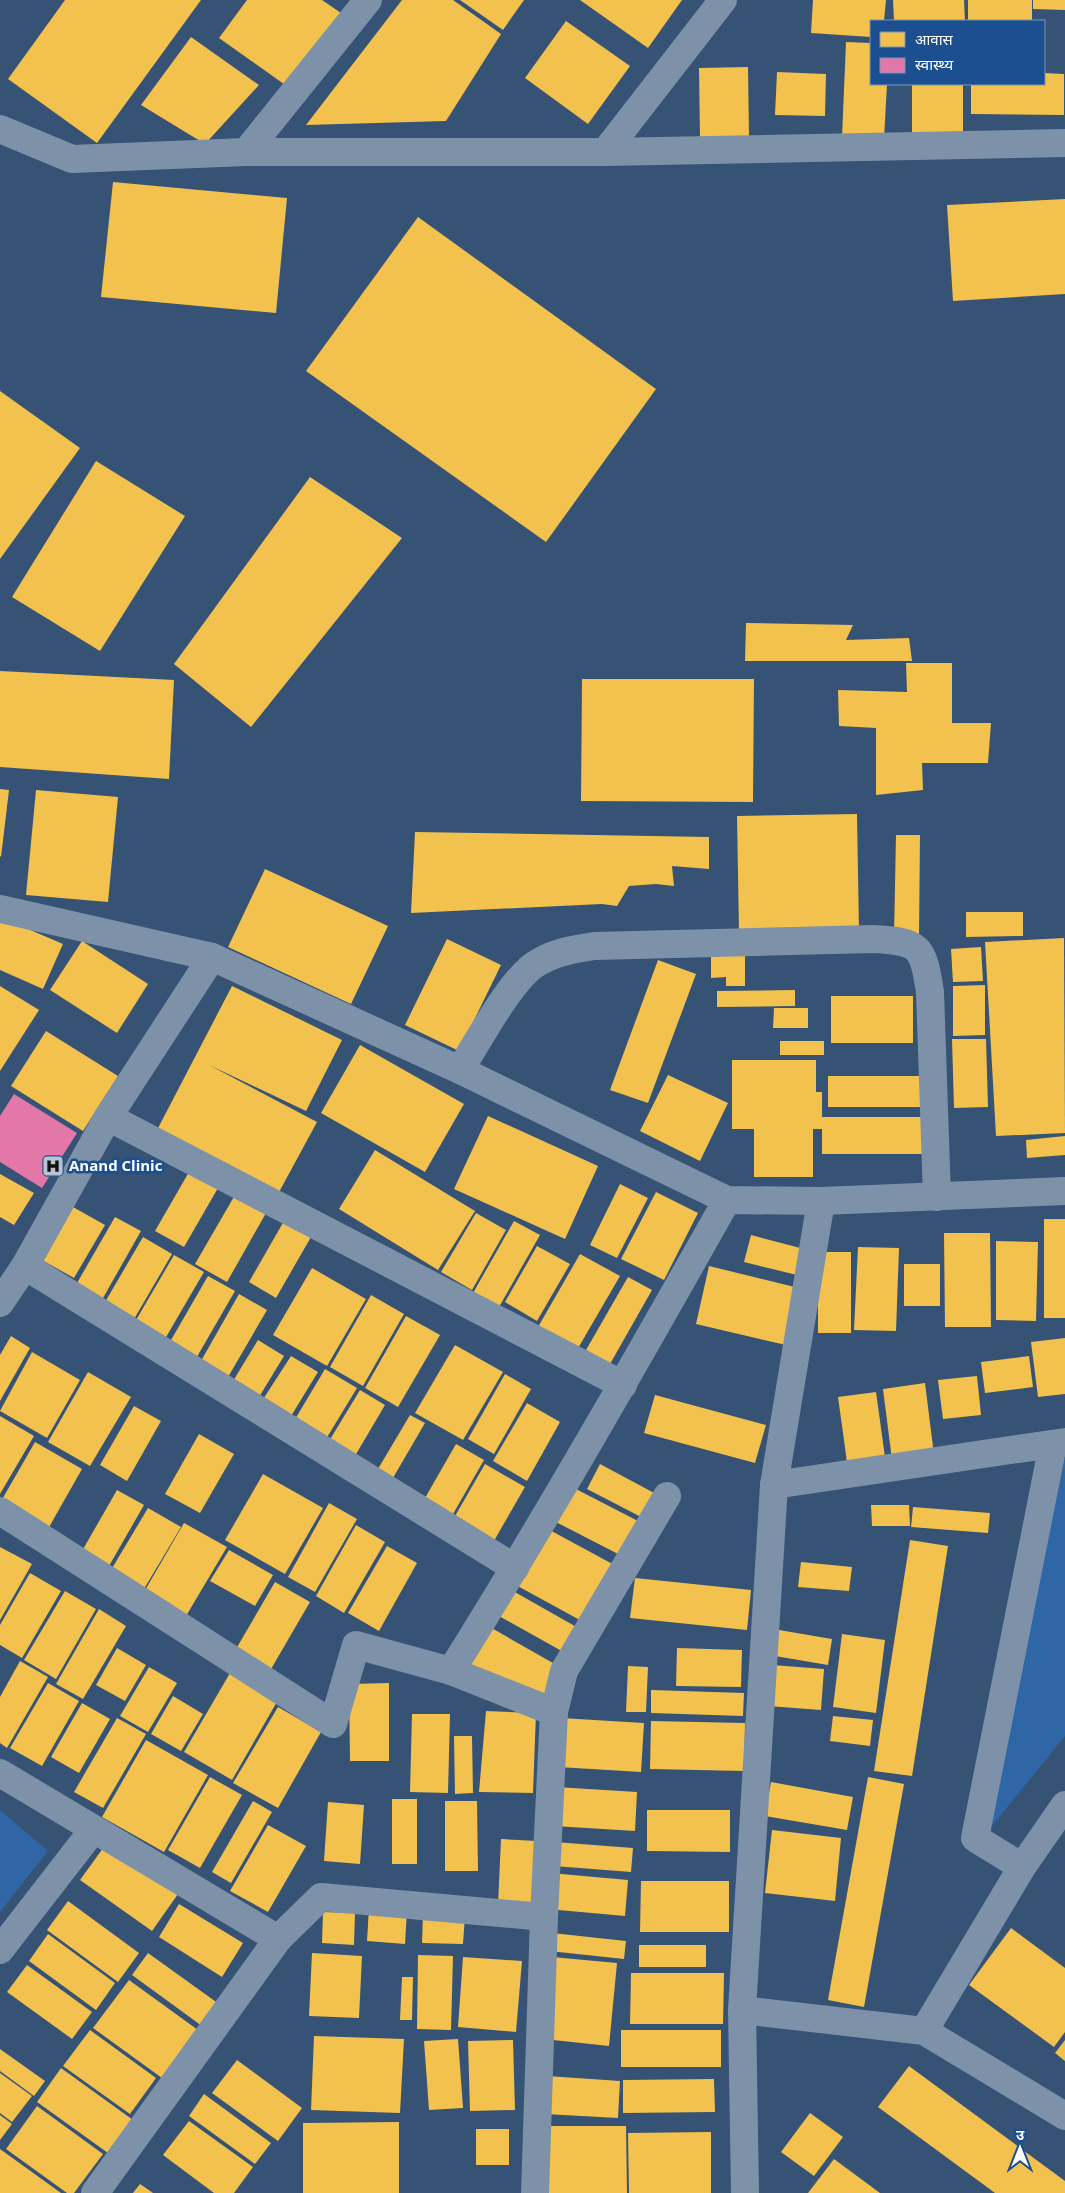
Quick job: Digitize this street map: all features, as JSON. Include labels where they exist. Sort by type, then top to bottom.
[{"type":"street","points":[[246,152],[368,0]]},
{"type":"street","points":[[605,152],[723,0]]},
{"type":"street","points":[[0,129],[72,159],[246,152],[605,152],[1065,143]]},
{"type":"street","points":[[0,908],[212,957],[460,1070],[727,1200],[821,1201],[1065,1191]]},
{"type":"street","points":[[460,1070],[518,980],[537,962],[566,951],[594,946],[872,939],[896,940],[910,943],[919,950],[926,965],[930,992],[937,1197]]},
{"type":"street","points":[[0,1303],[26,1266],[108,1117],[212,957]]},
{"type":"street","points":[[108,1117],[623,1385]]},
{"type":"street","points":[[452,1670],[515,1568],[623,1385],[727,1200]]},
{"type":"street","points":[[745,2193],[742,2010],[774,1484],[821,1201]]},
{"type":"street","points":[[26,1266],[515,1568]]},
{"type":"street","points":[[774,1484],[1059,1443],[975,1838],[1022,1867]]},
{"type":"street","points":[[535,2193],[544,1917],[554,1712],[564,1670],[667,1496]]},
{"type":"street","points":[[0,1512],[332,1724],[356,1645],[452,1670],[554,1712]]},
{"type":"street","points":[[0,1773],[278,1939]]},
{"type":"street","points":[[924,2031],[1022,1867],[1065,1805]]},
{"type":"street","points":[[0,1950],[93,1830]]},
{"type":"street","points":[[95,2193],[278,1939],[321,1897],[544,1917]]},
{"type":"street","points":[[742,2010],[924,2031],[1065,2116]]},
{"type":"shaded area","points":[[1065,1458],[1065,1736],[988,1831],[1060,1459]]},
{"type":"shaded area","points":[[0,1810],[48,1851],[0,1912]]},
{"type":"building: आवास","points":[[65,0],[201,0],[97,143],[8,79]]},
{"type":"building: आवास","points":[[247,0],[322,0],[341,13],[288,87],[219,38]]},
{"type":"building: आवास","points":[[402,0],[453,0],[501,34],[446,121],[306,125]]},
{"type":"building: आवास","points":[[460,0],[524,0],[503,30]]},
{"type":"building: आवास","points":[[580,0],[682,0],[648,48]]},
{"type":"building: आवास","points":[[813,0],[886,0],[884,20],[870,20],[870,37],[811,33]]},
{"type":"building: आवास","points":[[893,0],[964,0],[965,20],[894,20]]},
{"type":"building: आवास","points":[[968,0],[1032,0],[1032,20],[968,20]]},
{"type":"building: आवास","points":[[1033,0],[1065,0],[1065,10],[1033,9]]},
{"type":"building: आवास","points":[[566,21],[630,66],[588,124],[525,78]]},
{"type":"building: आवास","points":[[191,37],[259,85],[205,144],[141,105]]},
{"type":"building: आवास","points":[[846,42],[870,43],[870,85],[887,85],[884,139],[842,137]]},
{"type":"building: आवास","points":[[748,67],[749,137],[700,138],[699,68]]},
{"type":"building: आवास","points":[[777,72],[826,74],[825,116],[775,115]]},
{"type":"building: आवास","points":[[1045,73],[1064,74],[1064,115],[971,114],[971,85],[1045,85]]},
{"type":"building: आवास","points":[[912,85],[963,85],[963,137],[912,136]]},
{"type":"building: आवास","points":[[113,182],[287,198],[276,313],[101,297]]},
{"type":"building: आवास","points":[[1065,199],[1065,294],[953,301],[947,205]]},
{"type":"building: आवास","points":[[418,217],[656,389],[546,542],[306,371]]},
{"type":"building: आवास","points":[[0,391],[80,448],[0,559]]},
{"type":"building: आवास","points":[[96,461],[185,516],[100,651],[12,597]]},
{"type":"building: आवास","points":[[310,477],[402,538],[251,727],[174,664]]},
{"type":"building: आवास","points":[[746,623],[853,625],[846,640],[909,638],[912,661],[745,661]]},
{"type":"building: आवास","points":[[906,663],[952,663],[952,723],[991,723],[988,763],[922,763],[923,790],[876,795],[876,728],[839,726],[838,690],[907,692]]},
{"type":"building: आवास","points":[[0,671],[174,680],[169,779],[0,767]]},
{"type":"building: आवास","points":[[582,679],[754,679],[753,802],[581,801]]},
{"type":"building: आवास","points":[[0,789],[9,790],[1,857],[0,856]]},
{"type":"building: आवास","points":[[36,790],[118,797],[108,902],[26,895]]},
{"type":"building: आवास","points":[[857,814],[859,931],[739,933],[737,816]]},
{"type":"building: आवास","points":[[415,832],[709,837],[709,869],[672,866],[674,886],[656,884],[629,886],[617,906],[602,904],[411,913]]},
{"type":"building: आवास","points":[[896,835],[920,835],[919,937],[894,936]]},
{"type":"building: आवास","points":[[265,869],[388,926],[351,1004],[228,947]]},
{"type":"building: आवास","points":[[966,912],[1023,912],[1023,936],[966,937]]},
{"type":"building: आवास","points":[[0,917],[63,944],[43,989],[0,970]]},
{"type":"building: आवास","points":[[1064,938],[1065,1133],[996,1136],[985,942]]},
{"type":"building: आवास","points":[[447,939],[501,965],[459,1051],[405,1025]]},
{"type":"building: आवास","points":[[82,941],[148,984],[117,1033],[50,990]]},
{"type":"building: आवास","points":[[981,947],[983,981],[953,982],[951,949]]},
{"type":"building: आवास","points":[[745,950],[745,986],[726,986],[726,977],[711,978],[711,951]]},
{"type":"building: आवास","points":[[658,960],[696,974],[648,1103],[610,1090]]},
{"type":"building: आवास","points":[[985,985],[985,1035],[953,1036],[953,986]]},
{"type":"building: आवास","points":[[0,986],[39,1010],[0,1071]]},
{"type":"building: आवास","points":[[232,986],[342,1040],[306,1111],[209,1065],[317,1122],[278,1194],[157,1130]]},
{"type":"building: आवास","points":[[795,990],[795,1006],[717,1007],[717,991]]},
{"type":"building: आवास","points":[[831,996],[913,996],[913,1043],[831,1043]]},
{"type":"building: आवास","points":[[774,1008],[808,1008],[808,1028],[773,1028]]},
{"type":"building: आवास","points":[[46,1031],[118,1076],[83,1131],[11,1086]]},
{"type":"building: आवास","points":[[952,1039],[986,1039],[988,1107],[954,1108]]},
{"type":"building: आवास","points":[[780,1041],[824,1041],[824,1055],[780,1055]]},
{"type":"building: आवास","points":[[360,1045],[464,1104],[425,1172],[321,1113]]},
{"type":"building: आवास","points":[[732,1060],[816,1060],[816,1092],[822,1092],[822,1117],[923,1117],[923,1154],[822,1154],[822,1129],[813,1129],[813,1177],[754,1177],[754,1129],[732,1129]]},
{"type":"building: आवास","points":[[668,1075],[728,1103],[700,1161],[640,1131]]},
{"type":"building: आवास","points":[[828,1076],[925,1076],[925,1107],[828,1107]]},
{"type":"building: आवास","points":[[488,1116],[598,1166],[565,1239],[454,1189]]},
{"type":"building: आवास","points":[[1065,1136],[1065,1155],[1027,1158],[1026,1140]]},
{"type":"building: आवास","points":[[375,1150],[475,1211],[438,1270],[339,1209]]},
{"type":"building: आवास","points":[[189,1172],[218,1188],[184,1247],[155,1231]]},
{"type":"building: आवास","points":[[0,1174],[34,1193],[14,1225],[0,1217]]},
{"type":"building: आवास","points":[[620,1184],[648,1198],[617,1258],[590,1245]]},
{"type":"building: आवास","points":[[656,1192],[698,1213],[664,1280],[621,1259]]},
{"type":"building: आवास","points":[[235,1195],[266,1213],[227,1282],[195,1264]]},
{"type":"building: आवास","points":[[73,1207],[105,1225],[74,1278],[42,1260]]},
{"type":"building: आवास","points":[[476,1213],[506,1230],[472,1290],[441,1272]]},
{"type":"building: आवास","points":[[115,1217],[141,1231],[99,1305],[73,1290]]},
{"type":"building: आवास","points":[[1044,1219],[1065,1219],[1065,1318],[1044,1318]]},
{"type":"building: आवास","points":[[284,1221],[311,1237],[276,1298],[249,1282]]},
{"type":"building: आवास","points":[[514,1221],[540,1235],[499,1307],[473,1293]]},
{"type":"building: आवास","points":[[944,1233],[990,1233],[991,1327],[945,1327]]},
{"type":"building: आवास","points":[[751,1235],[808,1250],[801,1276],[744,1262]]},
{"type":"building: आवास","points":[[143,1237],[172,1254],[130,1326],[101,1309]]},
{"type":"building: आवास","points":[[996,1241],[1038,1242],[1036,1321],[996,1320]]},
{"type":"building: आवास","points":[[537,1246],[570,1264],[537,1321],[505,1302]]},
{"type":"building: आवास","points":[[858,1247],[899,1248],[896,1331],[854,1330]]},
{"type":"building: आवास","points":[[818,1252],[851,1252],[851,1333],[818,1333]]},
{"type":"building: आवास","points":[[580,1254],[620,1276],[577,1350],[538,1327]]},
{"type":"building: आवास","points":[[174,1255],[204,1272],[162,1344],[132,1327]]},
{"type":"building: आवास","points":[[904,1264],[940,1264],[940,1306],[904,1306]]},
{"type":"building: आवास","points":[[709,1266],[803,1289],[790,1346],[696,1324]]},
{"type":"building: आवास","points":[[312,1268],[366,1299],[327,1366],[273,1335]]},
{"type":"building: आवास","points":[[208,1276],[235,1291],[194,1362],[167,1347]]},
{"type":"building: आवास","points":[[628,1277],[652,1290],[610,1364],[586,1350]]},
{"type":"building: आवास","points":[[239,1294],[267,1310],[224,1384],[197,1368]]},
{"type":"building: आवास","points":[[371,1295],[404,1314],[363,1386],[330,1367]]},
{"type":"building: आवास","points":[[406,1316],[440,1335],[398,1407],[365,1388]]},
{"type":"building: आवास","points":[[11,1336],[30,1348],[0,1401],[0,1355]]},
{"type":"building: आवास","points":[[1065,1338],[1065,1394],[1038,1397],[1031,1342]]},
{"type":"building: आवास","points":[[258,1340],[284,1356],[256,1402],[230,1386]]},
{"type":"building: आवास","points":[[455,1345],[503,1372],[463,1440],[415,1413]]},
{"type":"building: आवास","points":[[32,1352],[80,1380],[47,1438],[0,1411]]},
{"type":"building: आवास","points":[[291,1356],[318,1372],[288,1421],[260,1404]]},
{"type":"building: आवास","points":[[1029,1356],[1033,1387],[985,1393],[981,1362]]},
{"type":"building: आवास","points":[[325,1369],[357,1388],[323,1444],[291,1426]]},
{"type":"building: आवास","points":[[88,1372],[131,1397],[90,1466],[48,1442]]},
{"type":"building: आवास","points":[[505,1374],[531,1389],[494,1454],[468,1439]]},
{"type":"building: आवास","points":[[977,1376],[981,1415],[943,1419],[938,1380]]},
{"type":"building: आवास","points":[[925,1383],[934,1455],[892,1460],[883,1389]]},
{"type":"building: आवास","points":[[360,1390],[385,1405],[352,1461],[326,1446]]},
{"type":"building: आवास","points":[[876,1392],[885,1457],[847,1462],[838,1397]]},
{"type":"building: आवास","points":[[655,1395],[766,1425],[755,1463],[644,1433]]},
{"type":"building: आवास","points":[[527,1403],[560,1422],[527,1481],[493,1461]]},
{"type":"building: आवास","points":[[134,1406],[161,1421],[127,1481],[100,1465]]},
{"type":"building: आवास","points":[[410,1415],[425,1423],[390,1483],[375,1474]]},
{"type":"building: आवास","points":[[0,1416],[34,1436],[0,1494]]},
{"type":"building: आवास","points":[[199,1434],[234,1454],[200,1513],[165,1494]]},
{"type":"building: आवास","points":[[35,1442],[82,1469],[44,1536],[0,1503]]},
{"type":"building: आवास","points":[[456,1444],[484,1460],[449,1521],[421,1505]]},
{"type":"building: आवास","points":[[485,1464],[525,1487],[491,1546],[451,1523]]},
{"type":"building: आवास","points":[[600,1464],[656,1494],[643,1518],[587,1489]]},
{"type":"building: आवास","points":[[263,1474],[323,1508],[285,1574],[225,1540]]},
{"type":"building: आवास","points":[[572,1487],[638,1521],[620,1555],[554,1521]]},
{"type":"building: आवास","points":[[117,1490],[144,1505],[109,1566],[82,1551]]},
{"type":"building: आवास","points":[[329,1503],[357,1519],[315,1592],[288,1577]]},
{"type":"building: आवास","points":[[871,1505],[909,1505],[910,1526],[872,1526]]},
{"type":"building: आवास","points":[[913,1507],[990,1513],[988,1533],[911,1527]]},
{"type":"building: आवास","points":[[148,1508],[181,1527],[141,1594],[108,1575]]},
{"type":"building: आवास","points":[[184,1523],[227,1547],[186,1616],[144,1592]]},
{"type":"building: आवास","points":[[356,1525],[385,1542],[344,1613],[316,1596]]},
{"type":"building: आवास","points":[[546,1528],[618,1567],[587,1624],[514,1584]]},
{"type":"building: आवास","points":[[910,1540],[948,1546],[912,1776],[874,1771]]},
{"type":"building: आवास","points":[[387,1546],[417,1563],[379,1631],[348,1613]]},
{"type":"building: आवास","points":[[0,1547],[32,1564],[0,1620]]},
{"type":"building: आवास","points":[[229,1550],[273,1575],[255,1606],[210,1581]]},
{"type":"building: आवास","points":[[801,1562],[852,1567],[849,1591],[798,1587]]},
{"type":"building: आवास","points":[[30,1573],[61,1591],[22,1658],[0,1645],[0,1625]]},
{"type":"building: आवास","points":[[635,1578],[751,1590],[747,1630],[630,1618]]},
{"type":"building: आवास","points":[[275,1582],[310,1602],[271,1669],[236,1649]]},
{"type":"building: आवास","points":[[65,1591],[96,1609],[56,1679],[24,1660]]},
{"type":"building: आवास","points":[[513,1591],[580,1629],[567,1654],[499,1616]]},
{"type":"building: आवास","points":[[99,1609],[126,1626],[83,1699],[56,1684]]},
{"type":"building: आवास","points":[[488,1626],[560,1667],[542,1700],[463,1668]]},
{"type":"building: आवास","points":[[779,1630],[832,1639],[828,1665],[775,1656]]},
{"type":"building: आवास","points":[[842,1634],[885,1640],[876,1713],[833,1707]]},
{"type":"building: आवास","points":[[117,1648],[146,1665],[125,1701],[96,1685]]},
{"type":"building: आवास","points":[[677,1648],[742,1650],[741,1687],[676,1686]]},
{"type":"building: आवास","points":[[20,1661],[48,1677],[7,1748],[0,1743],[0,1697]]},
{"type":"building: आवास","points":[[772,1665],[824,1669],[821,1710],[768,1706]]},
{"type":"building: आवास","points":[[628,1666],[648,1667],[646,1712],[626,1712]]},
{"type":"building: आवास","points":[[149,1667],[177,1683],[148,1732],[120,1716]]},
{"type":"building: आवास","points":[[230,1673],[278,1700],[232,1780],[184,1752]]},
{"type":"building: आवास","points":[[48,1683],[79,1701],[42,1766],[10,1748]]},
{"type":"building: आवास","points":[[389,1683],[389,1761],[350,1761],[349,1684]]},
{"type":"building: आवास","points":[[651,1690],[744,1693],[743,1716],[651,1713]]},
{"type":"building: आवास","points":[[173,1696],[203,1714],[181,1751],[151,1734]]},
{"type":"building: आवास","points":[[82,1703],[110,1719],[79,1773],[51,1757]]},
{"type":"building: आवास","points":[[278,1707],[321,1732],[278,1808],[233,1783]]},
{"type":"building: आवास","points":[[486,1711],[536,1713],[533,1793],[479,1792]]},
{"type":"building: आवास","points":[[412,1714],[450,1714],[448,1793],[410,1792]]},
{"type":"building: आवास","points":[[833,1716],[873,1720],[870,1746],[830,1741]]},
{"type":"building: आवास","points":[[117,1718],[146,1734],[103,1808],[74,1792]]},
{"type":"building: आवास","points":[[561,1718],[644,1723],[641,1772],[558,1767]]},
{"type":"building: आवास","points":[[651,1721],[745,1723],[744,1771],[650,1769]]},
{"type":"building: आवास","points":[[454,1736],[472,1736],[473,1793],[455,1794]]},
{"type":"building: आवास","points":[[146,1740],[208,1775],[164,1852],[102,1817]]},
{"type":"building: आवास","points":[[210,1777],[242,1795],[200,1868],[168,1850]]},
{"type":"building: आवास","points":[[868,1777],[904,1784],[864,2007],[828,2000]]},
{"type":"building: आवास","points":[[771,1782],[853,1797],[847,1830],[765,1816]]},
{"type":"building: आवास","points":[[556,1787],[637,1792],[635,1831],[554,1826]]},
{"type":"building: आवास","points":[[392,1799],[417,1799],[417,1864],[392,1864]]},
{"type":"building: आवास","points":[[253,1801],[272,1812],[231,1883],[212,1872]]},
{"type":"building: आवास","points":[[445,1801],[477,1801],[478,1871],[445,1871]]},
{"type":"building: आवास","points":[[328,1802],[364,1805],[360,1864],[324,1861]]},
{"type":"building: आवास","points":[[647,1810],[730,1810],[730,1852],[647,1851]]},
{"type":"building: आवास","points":[[268,1825],[306,1846],[268,1912],[230,1891]]},
{"type":"building: आवास","points":[[772,1830],[841,1838],[835,1901],[765,1893]]},
{"type":"building: आवास","points":[[501,1839],[537,1841],[534,1906],[498,1905]]},
{"type":"building: आवास","points":[[555,1842],[633,1848],[631,1872],[554,1866]]},
{"type":"building: आवास","points":[[106,1844],[178,1894],[152,1931],[80,1880]]},
{"type":"building: आवास","points":[[550,1873],[628,1880],[625,1916],[547,1909]]},
{"type":"building: आवास","points":[[641,1881],[729,1881],[729,1932],[640,1932]]},
{"type":"building: आवास","points":[[68,1901],[139,1953],[118,1982],[47,1930]]},
{"type":"building: आवास","points":[[179,1904],[243,1943],[222,1977],[159,1937]]},
{"type":"building: आवास","points":[[369,1908],[407,1910],[405,1944],[367,1941]]},
{"type":"building: आवास","points":[[323,1912],[355,1913],[354,1945],[322,1943]]},
{"type":"building: आवास","points":[[423,1914],[465,1916],[463,1944],[422,1943]]},
{"type":"building: आवास","points":[[1011,1928],[1065,1968],[1065,2032],[1054,2047],[969,1985]]},
{"type":"building: आवास","points":[[552,1933],[626,1941],[624,1959],[549,1951]]},
{"type":"building: आवास","points":[[48,1934],[115,1983],[96,2010],[29,1961]]},
{"type":"building: आवास","points":[[639,1945],[706,1945],[706,1967],[639,1967]]},
{"type":"building: आवास","points":[[148,1953],[219,2004],[202,2026],[132,1975]]},
{"type":"building: आवास","points":[[312,1953],[362,1956],[359,2018],[309,2016]]},
{"type":"building: आवास","points":[[418,1955],[453,1956],[451,2030],[417,2029]]},
{"type":"building: आवास","points":[[463,1957],[522,1961],[516,2032],[458,2027]]},
{"type":"building: आवास","points":[[552,1957],[617,1963],[609,2046],[544,2039]]},
{"type":"building: आवास","points":[[27,1965],[92,2012],[72,2039],[7,1992]]},
{"type":"building: आवास","points":[[631,1973],[724,1973],[723,2024],[630,2024]]},
{"type":"building: आवास","points":[[402,1977],[413,1977],[412,2020],[400,2020]]},
{"type":"building: आवास","points":[[129,1980],[198,2030],[162,2078],[93,2028]]},
{"type":"building: आवास","points":[[90,2030],[156,2078],[130,2114],[63,2066]]},
{"type":"building: आवास","points":[[621,2030],[721,2030],[721,2067],[621,2067]]},
{"type":"building: आवास","points":[[314,2036],[404,2039],[400,2113],[311,2110]]},
{"type":"building: आवास","points":[[458,2039],[463,2108],[429,2110],[424,2041]]},
{"type":"building: आवास","points":[[513,2040],[515,2110],[470,2111],[468,2041]]},
{"type":"building: आवास","points":[[1065,2040],[1065,2061],[1055,2053]]},
{"type":"building: आवास","points":[[0,2049],[45,2081],[34,2096],[0,2071]]},
{"type":"building: आवास","points":[[237,2060],[302,2108],[278,2141],[212,2093]]},
{"type":"building: आवास","points":[[909,2066],[1065,2181],[1065,2193],[995,2193],[878,2107]]},
{"type":"building: आवास","points":[[61,2068],[133,2120],[108,2153],[37,2102]]},
{"type":"building: आवास","points":[[0,2073],[32,2096],[12,2122],[0,2113]]},
{"type":"building: आवास","points":[[547,2076],[620,2081],[618,2118],[545,2114]]},
{"type":"building: आवास","points":[[714,2079],[715,2112],[623,2113],[623,2080]]},
{"type":"building: आवास","points":[[204,2094],[271,2143],[255,2164],[189,2116]]},
{"type":"building: आवास","points":[[37,2106],[103,2154],[74,2193],[67,2193],[6,2149]]},
{"type":"building: आवास","points":[[810,2113],[843,2137],[814,2176],[781,2152]]},
{"type":"building: आवास","points":[[0,2115],[12,2124],[0,2140]]},
{"type":"building: आवास","points":[[189,2121],[253,2167],[234,2193],[214,2193],[163,2155]]},
{"type":"building: आवास","points":[[399,2122],[399,2193],[303,2193],[303,2123]]},
{"type":"building: आवास","points":[[542,2126],[626,2126],[627,2193],[542,2193]]},
{"type":"building: आवास","points":[[476,2129],[509,2129],[509,2165],[476,2165]]},
{"type":"building: आवास","points":[[711,2132],[711,2193],[629,2193],[628,2133]]},
{"type":"building: आवास","points":[[0,2149],[61,2193],[0,2193]]},
{"type":"building: आवास","points":[[834,2159],[880,2193],[808,2193]]},
{"type":"building: आवास","points":[[140,2184],[153,2193],[133,2193]]},
{"type":"building: स्वास्थ्य","points":[[14,1094],[77,1133],[42,1188],[0,1162],[0,1116]]},
{"type":"place","name":"Anand Clinic","points":[[53,1166]]}]
